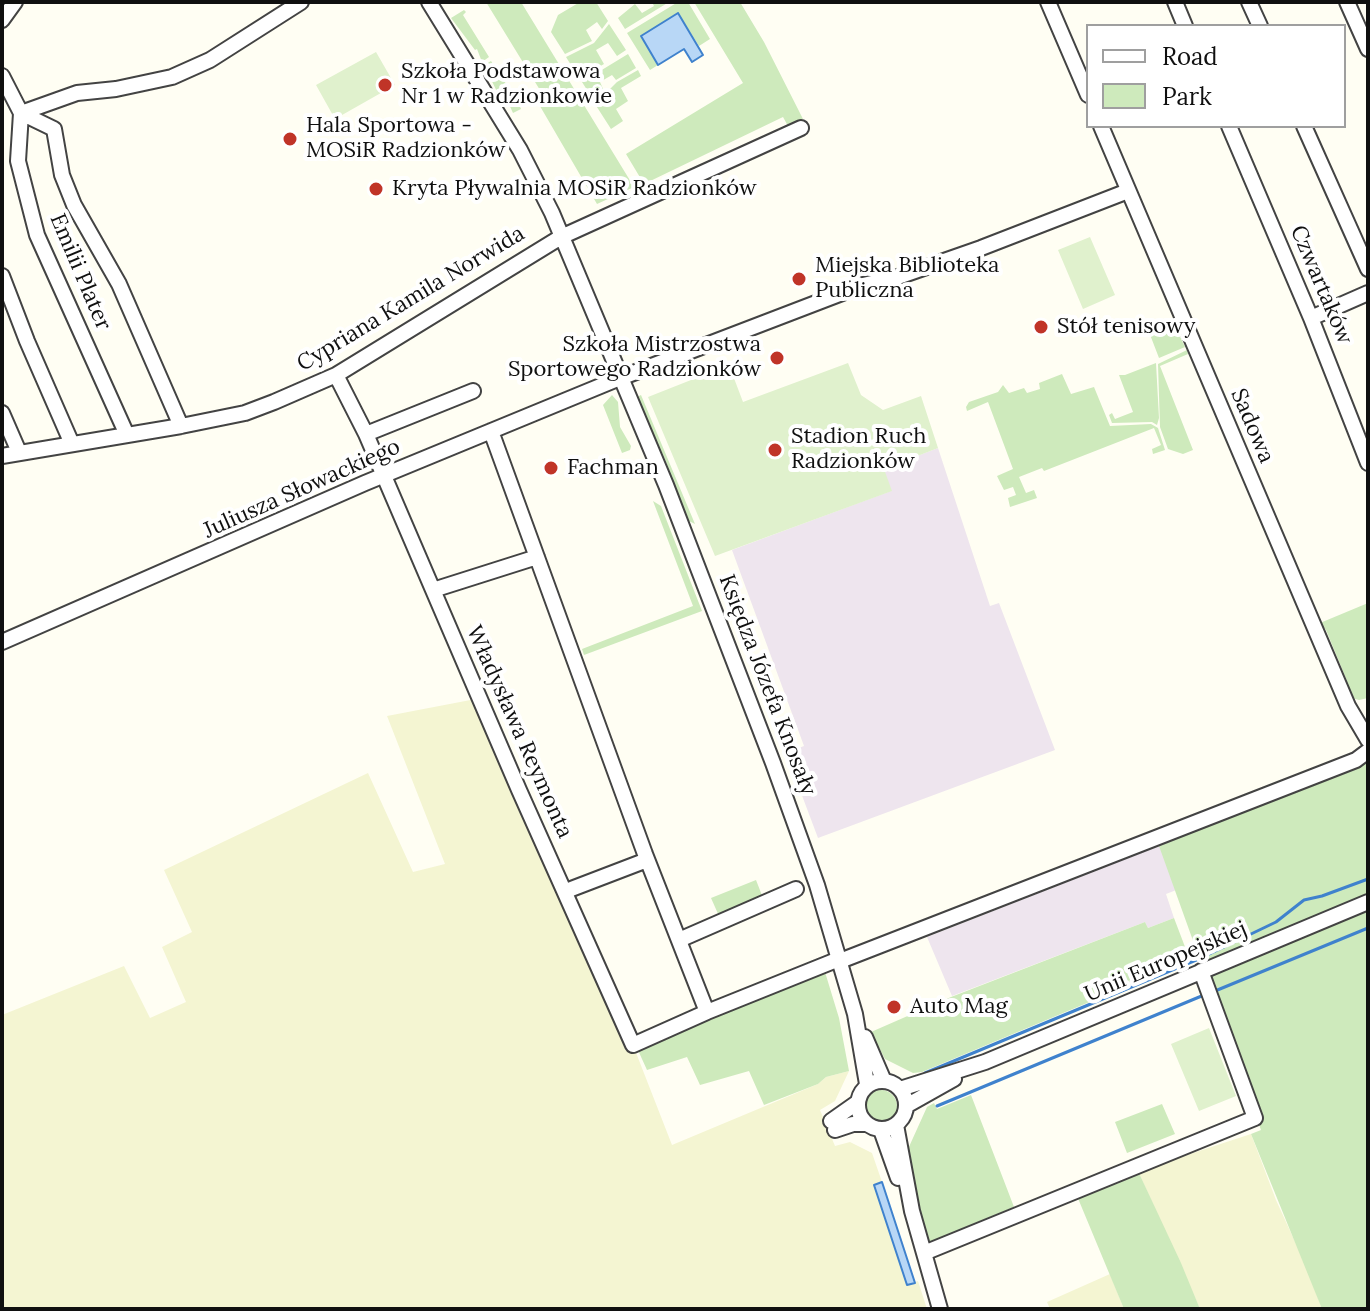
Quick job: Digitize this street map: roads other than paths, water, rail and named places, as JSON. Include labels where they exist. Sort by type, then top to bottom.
[{"type":"street","points":[[2,20],[15,2]]},
{"type":"street","points":[[21,113],[77,93],[116,89],[172,77],[210,60],[301,2]]},
{"type":"street","name":"Księdza Józefa Knosały","points":[[429,2],[520,150],[561,237],[666,485],[817,885],[855,1014],[867,1084]]},
{"type":"street","points":[[1048,2],[1086,90]]},
{"type":"street","points":[[1175,2],[1184,24]]},
{"type":"street","points":[[1249,2],[1259,24]]},
{"type":"street","points":[[1347,2],[1368,49]]},
{"type":"street","points":[[2,76],[21,113],[54,129],[62,175],[74,205],[119,284],[181,426]]},
{"type":"street","name":"Emilii Plater","points":[[21,113],[18,161],[37,235],[127,435]]},
{"type":"street","points":[[561,237],[801,128]]},
{"type":"street","name":"Sadowa","points":[[1102,128],[1348,706],[1368,740]]},
{"type":"street","name":"Czwartaków","points":[[1230,128],[1311,318],[1368,463]]},
{"type":"street","points":[[1305,128],[1368,269]]},
{"type":"street","points":[[620,379],[863,285],[898,277],[981,248],[1128,191]]},
{"type":"street","name":"Cypriana Kamila Norwida","points":[[2,456],[245,413],[336,375],[561,237]]},
{"type":"street","points":[[2,276],[72,444]]},
{"type":"street","points":[[1311,318],[1368,293]]},
{"type":"street","name":"Władysława Reymonta","points":[[336,375],[366,434],[633,1045],[707,1012],[840,960]]},
{"type":"street","name":"Juliusza Słowackiego","points":[[2,642],[384,476],[620,379]]},
{"type":"street","points":[[366,434],[473,391]]},
{"type":"street","points":[[2,413],[19,452]]},
{"type":"street","points":[[491,431],[647,860],[707,1012]]},
{"type":"street","points":[[433,590],[537,557]]},
{"type":"street","points":[[840,960],[1356,760],[1368,751]]},
{"type":"street","points":[[566,891],[647,860]]},
{"type":"street","points":[[679,940],[796,889]]},
{"type":"street","name":"Unii Europejskiej","points":[[900,1089],[985,1062],[1367,900]]},
{"type":"street","points":[[924,1253],[1255,1118],[1201,971]]},
{"type":"street","name":"Księdza Józefa Knosały","points":[[855,1014],[884,1081]]},
{"type":"street","name":"Unii Europejskiej","points":[[906,1106],[985,1062]]},
{"type":"street","points":[[896,1125],[833,1125],[858,1102],[867,1084],[884,1081],[900,1089],[906,1106],[896,1125],[912,1211],[940,1309]]},
{"type":"street","points":[[858,1102],[859,1111],[874,1127],[912,1211]]},
{"type":"water","points":[[678,13],[703,55],[692,62],[684,49],[658,65],[641,36]]},
{"type":"water","points":[[882,1182],[915,1283],[907,1285],[874,1185]]},
{"type":"waterway","points":[[925,1073],[1201,958],[1276,922],[1304,900],[1368,879]]},
{"type":"waterway","points":[[1215,991],[1368,928]]},
{"type":"waterway","points":[[937,1106],[1204,995]]},
{"type":"place","name":"Szkoła Podstawowa Nr 1 w Radzionkowie","points":[[385,85]]},
{"type":"place","name":"Hala Sportowa - MOSiR Radzionków","points":[[290,139]]},
{"type":"place","name":"Kryta Pływalnia MOSiR Radzionków","points":[[376,189]]},
{"type":"place","name":"Miejska Biblioteka Publiczna","points":[[799,279]]},
{"type":"place","name":"Stół tenisowy","points":[[1041,327]]},
{"type":"place","name":"Szkoła Mistrzostwa Sportowego Radzionków","points":[[777,358]]},
{"type":"place","name":"Stadion Ruch Radzionków","points":[[775,450]]},
{"type":"place","name":"Fachman","points":[[551,468]]},
{"type":"place","name":"Auto Mag","points":[[894,1007]]}]
